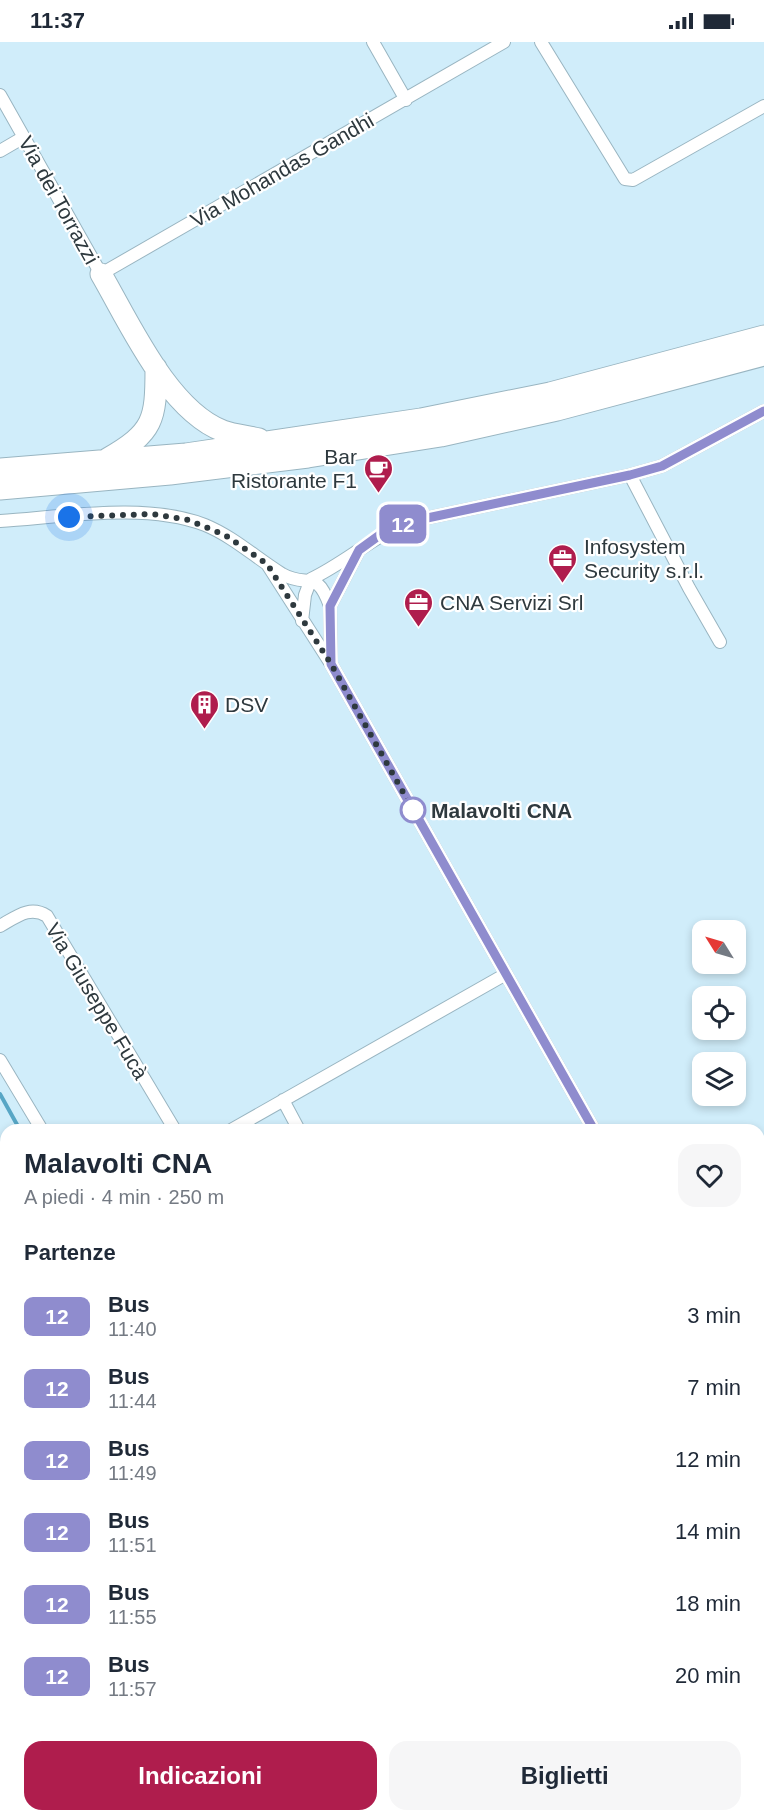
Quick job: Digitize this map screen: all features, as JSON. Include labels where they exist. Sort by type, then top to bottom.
[{"type":"highway","points":[[101,274],[156,368],[186,407],[204,421],[223,430],[272,441]]},
{"type":"highway","points":[[0,469],[186,454],[421,419],[539,396],[764,336]]},
{"type":"highway","points":[[0,489],[170,474],[308,457],[441,436],[566,407],[764,355]]},
{"type":"highway","points":[[102,462],[136,441],[149,425],[157,404],[156,368]]},
{"type":"street","points":[[373,42],[406,100]]},
{"type":"street","name":"Via Mohandas Gandhi","points":[[101,274],[504,42]]},
{"type":"street","points":[[542,42],[625,179],[633,180],[764,106]]},
{"type":"street","name":"Via dei Torrazzi","points":[[0,95],[101,274]]},
{"type":"street","points":[[0,151],[24,137]]},
{"type":"street","points":[[302,621],[305,595],[311,579],[335,567],[388,529],[413,521],[630,475],[662,466],[764,411]]},
{"type":"street","points":[[630,475],[720,642]]},
{"type":"street","points":[[0,522],[153,514],[204,525],[225,535],[286,576],[311,579],[324,588],[330,606],[331,664]]},
{"type":"street","points":[[330,606],[359,550]]},
{"type":"street","points":[[267,564],[331,664],[591,1124]]},
{"type":"street","name":"Via Giuseppe Fucà","points":[[0,926],[26,912],[41,912],[47,916],[171,1124]]},
{"type":"street","points":[[241,1124],[506,974]]},
{"type":"street","points":[[0,1060],[38,1124]]},
{"type":"street","points":[[283,1100],[296,1124]]},
{"type":"waterway","points":[[0,1094],[17,1124]]},
{"type":"bus line","name":"12","points":[[591,1124],[331,664],[330,606],[359,550],[388,529],[413,521],[630,475],[662,466],[764,411]]},
{"type":"place","name":"Bar Ristorante F1","points":[[378,494]]},
{"type":"place","name":"Infosystem Security s.r.l.","points":[[563,584]]},
{"type":"place","name":"CNA Servizi Srl","points":[[419,628]]},
{"type":"place","name":"DSV","points":[[204,730]]},
{"type":"place","name":"Malavolti CNA","points":[[413,810]]},
{"type":"route","points":[[69,517],[153,514],[188,520],[225,535],[267,564],[331,664],[417,817],[413,810]]}]
